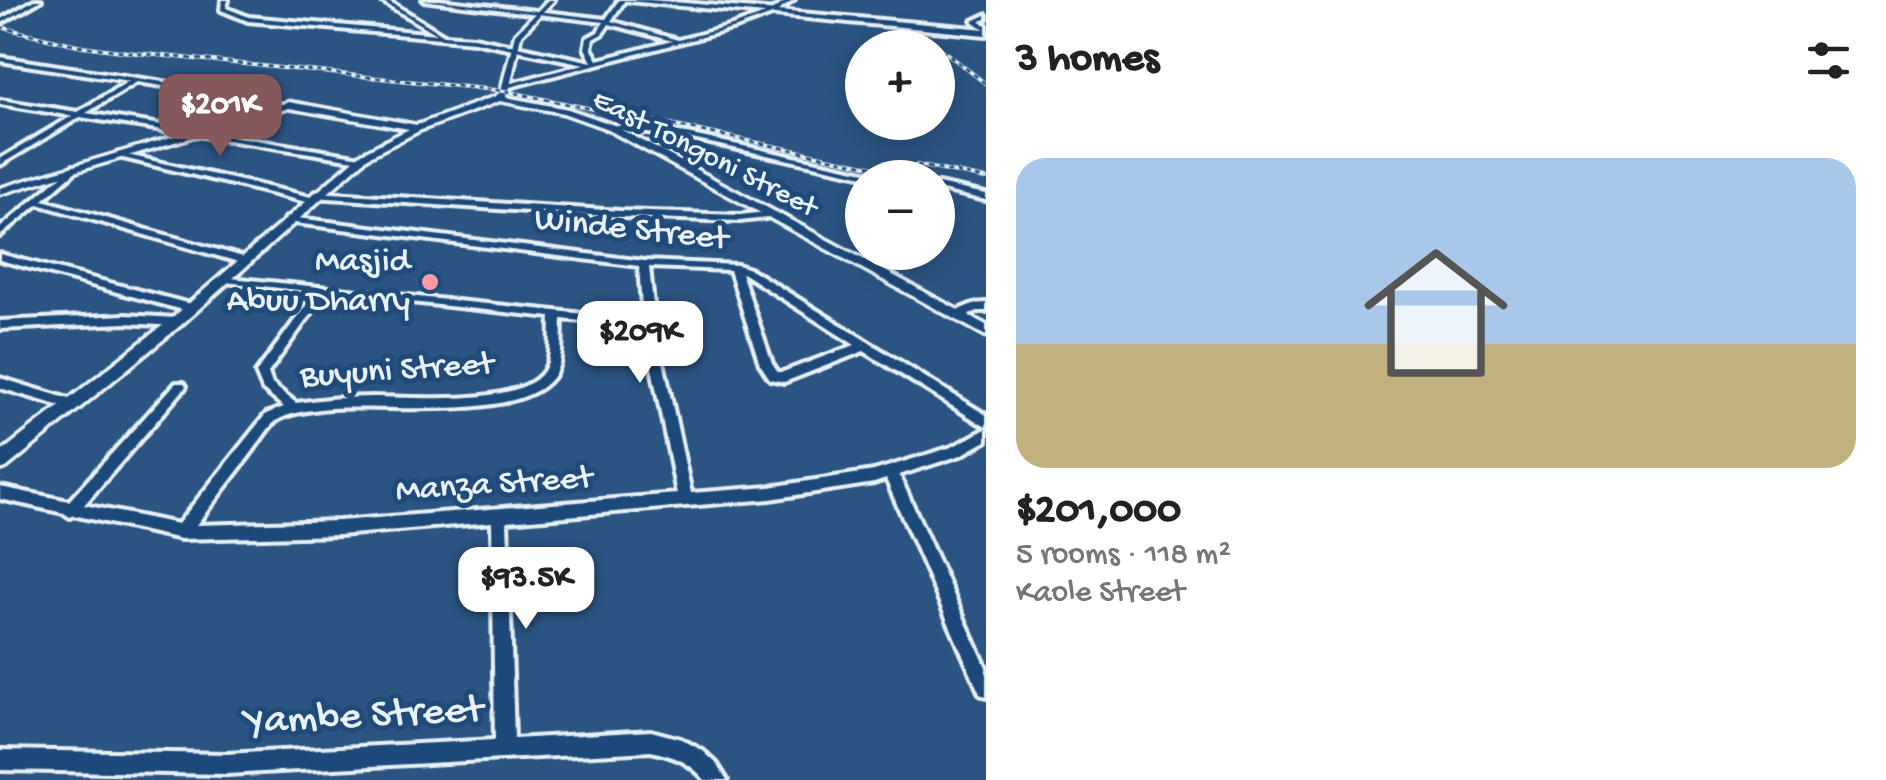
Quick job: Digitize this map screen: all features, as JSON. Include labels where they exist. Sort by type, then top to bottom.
[{"type":"highway","points":[[622,0],[986,30]]},
{"type":"street","points":[[0,22],[38,0]]},
{"type":"street","points":[[225,0],[224,8],[248,19],[442,36],[593,62]]},
{"type":"street","points":[[382,0],[442,36]]},
{"type":"street","points":[[426,0],[606,21],[677,41]]},
{"type":"street","points":[[503,92],[513,46],[536,13],[551,0]]},
{"type":"street","points":[[593,62],[588,48],[590,38],[622,0]]},
{"type":"street","points":[[0,462],[176,322],[361,159],[418,128],[503,92],[593,62],[770,14],[791,0]]},
{"type":"street","points":[[986,17],[976,21],[986,30]]},
{"type":"street","points":[[0,59],[248,97],[282,106],[317,107],[418,128]]},
{"type":"street","points":[[0,163],[135,80]]},
{"type":"street","name":"East Tongoni Street","points":[[503,92],[608,126],[986,331]]},
{"type":"street","points":[[0,102],[361,159]]},
{"type":"street","points":[[0,191],[282,106]]},
{"type":"street","points":[[608,126],[688,136],[845,169]]},
{"type":"street","points":[[122,155],[313,198],[621,214],[740,218],[766,215]]},
{"type":"street","points":[[0,233],[73,170]]},
{"type":"street","points":[[955,192],[986,198]]},
{"type":"street","points":[[38,201],[246,261]]},
{"type":"street","name":"Winde Street","points":[[289,220],[644,264],[748,272],[986,422]]},
{"type":"street","points":[[0,257],[190,308]]},
{"type":"street","points":[[644,264],[649,324],[684,500]]},
{"type":"street","points":[[734,268],[766,364],[774,376],[784,378],[865,346]]},
{"type":"street","points":[[225,279],[649,324]]},
{"type":"street","points":[[291,406],[267,387],[262,373],[323,290]]},
{"type":"street","points":[[958,316],[977,307],[986,308]]},
{"type":"street","name":"Buyuni Street","points":[[181,532],[271,418],[291,406],[472,400],[526,390],[542,382],[551,369],[557,316]]},
{"type":"street","points":[[1,326],[125,318],[176,322]]},
{"type":"street","points":[[0,382],[74,405]]},
{"type":"street","points":[[70,510],[180,386]]},
{"type":"street","name":"Manza Street","points":[[0,494],[181,532],[266,532],[499,517],[770,492],[890,471],[956,451],[986,434]]},
{"type":"street","points":[[890,471],[979,654],[986,688]]},
{"type":"street","points":[[499,517],[505,748]]},
{"type":"street","name":"Yambe Street","points":[[0,760],[226,764],[652,741],[680,747],[705,761],[718,780]]},
{"type":"railway","points":[[0,27],[82,46],[136,53],[505,91],[845,161]]},
{"type":"railway","points":[[955,60],[986,84]]},
{"type":"railway","points":[[955,173],[986,179]]},
{"type":"place","name":"Masjid Abuu Dharry","points":[[430,282]]}]
